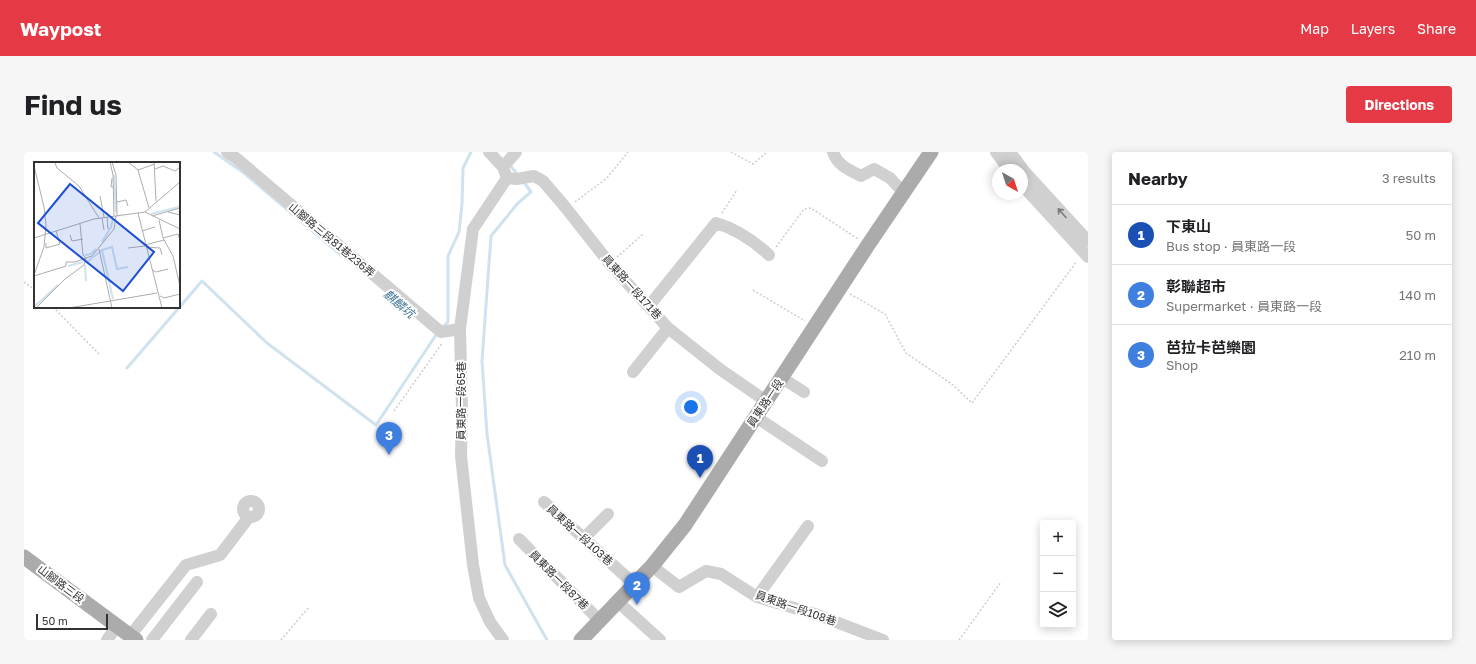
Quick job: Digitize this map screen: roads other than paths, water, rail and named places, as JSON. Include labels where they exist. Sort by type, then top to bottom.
[{"type":"main road","name":"員東路一段","points":[[581,640],[652,566],[685,525],[868,245],[931,152]]},
{"type":"main road","name":"山腳路三段","points":[[24,556],[133,638]]},
{"type":"street","name":"山腳路三段81巷236弄","points":[[227,152],[242,163],[441,332],[460,329]]},
{"type":"street","points":[[489,152],[505,172]]},
{"type":"street","name":"員東路一段65巷","points":[[503,640],[490,622],[479,598],[473,566],[461,456],[462,410],[460,329],[473,229],[516,152]]},
{"type":"street","points":[[833,152],[836,160],[846,168],[861,176],[874,169],[890,178],[904,193]]},
{"type":"street","points":[[996,152],[1005,164]]},
{"type":"street","points":[[1010,152],[1086,250]]},
{"type":"street","name":"員東路一段171巷","points":[[505,172],[518,179],[534,176],[543,181],[610,264],[668,328],[721,370],[766,401]]},
{"type":"street","points":[[1028,191],[1086,250]]},
{"type":"street","points":[[649,306],[716,223],[730,228],[759,245],[769,255]]},
{"type":"street","points":[[633,372],[668,328]]},
{"type":"street","points":[[782,378],[804,392]]},
{"type":"street","points":[[756,417],[822,461]]},
{"type":"street","name":"員東路一段103巷","points":[[544,502],[634,584]]},
{"type":"street","points":[[584,538],[608,514]]},
{"type":"street","points":[[133,638],[186,565],[220,555],[249,517]]},
{"type":"street","points":[[757,597],[808,526]]},
{"type":"street","name":"員東路一段87巷","points":[[518,539],[599,620]]},
{"type":"street","name":"員東路一段108巷","points":[[652,566],[679,587],[706,571],[721,574],[757,597],[818,615],[883,640]]},
{"type":"street","points":[[152,640],[197,582]]},
{"type":"street","points":[[618,601],[660,640]]},
{"type":"street","points":[[191,640],[211,614]]},
{"type":"street","points":[[107,640],[117,626]]},
{"type":"waterway","name":"麒麟坑","points":[[214,152],[244,173],[342,256]]},
{"type":"waterway","name":"麒麟坑","points":[[443,327],[448,322],[448,256],[459,232],[462,204],[463,168],[471,152]]},
{"type":"waterway","points":[[509,164],[518,175]]},
{"type":"waterway","points":[[523,181],[531,192],[518,203],[491,236],[482,361],[487,434],[505,565],[547,640]]},
{"type":"waterway","points":[[180,307],[202,281],[267,343],[376,425],[436,335]]},
{"type":"waterway","points":[[127,368],[179,308]]},
{"type":"place","name":"芭拉卡芭樂園","points":[[389,455]]},
{"type":"place","name":"下東山","points":[[700,478]]},
{"type":"place","name":"彰聯超市","points":[[637,605]]}]
